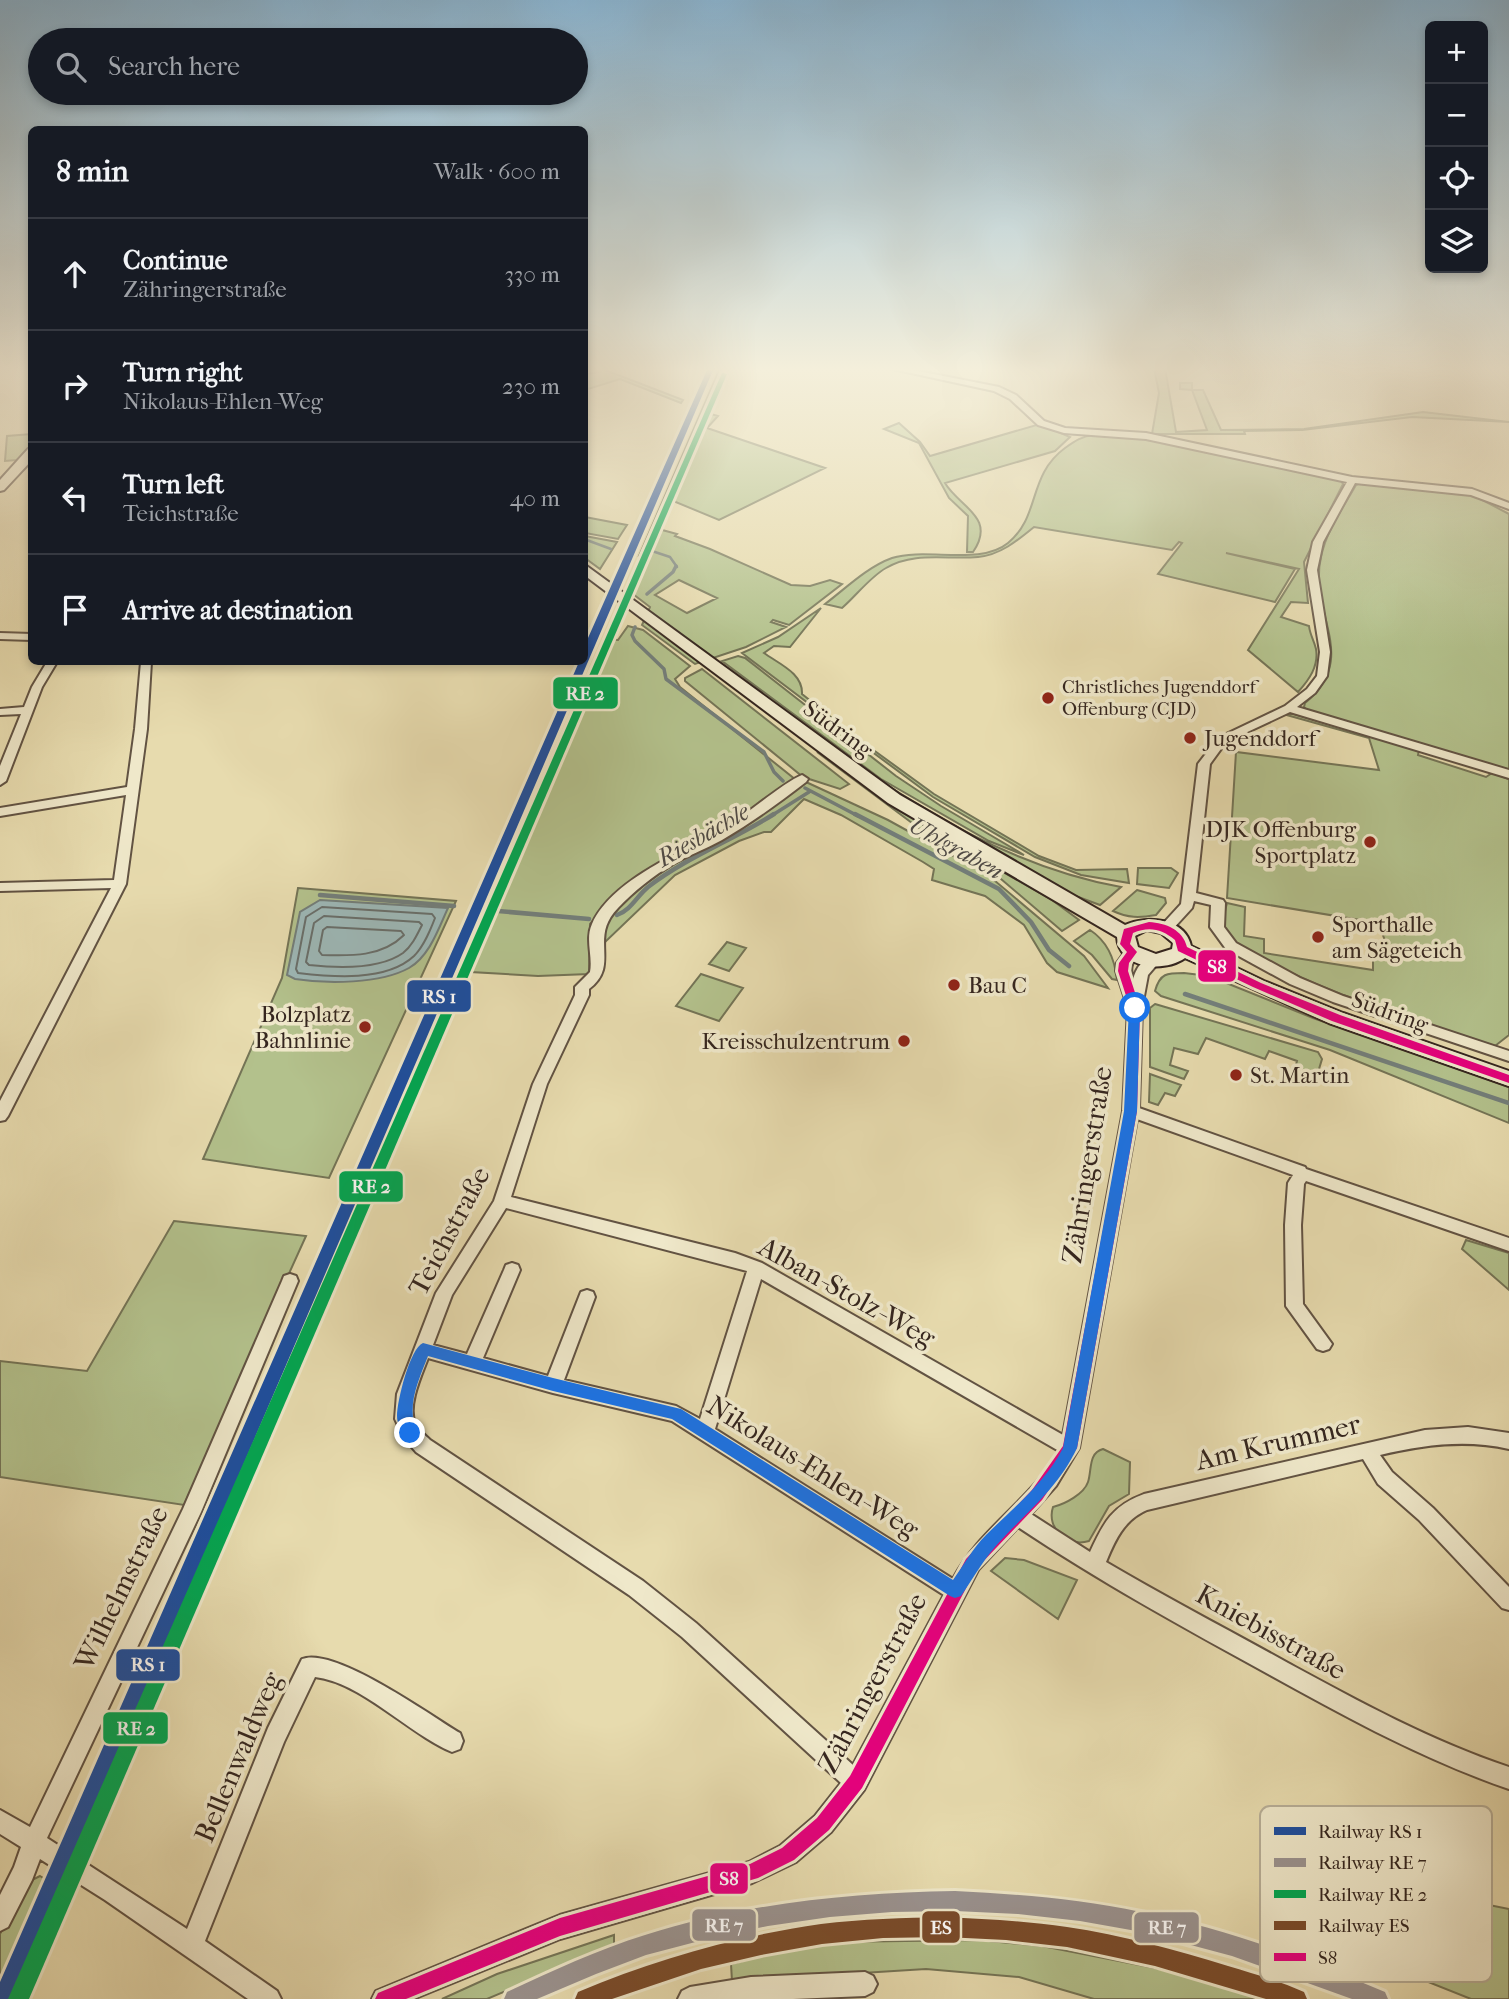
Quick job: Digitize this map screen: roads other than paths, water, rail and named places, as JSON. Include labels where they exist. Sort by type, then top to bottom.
[{"type":"street","points":[[0,487],[24,461]]},
{"type":"street","points":[[1264,461],[1352,480],[1472,492],[1509,506]]},
{"type":"street","points":[[1166,928],[1187,905],[1204,764],[1222,740],[1289,708],[1311,691],[1322,677],[1325,652],[1312,570],[1318,542],[1352,480]]},
{"type":"street","name":"Südring","points":[[588,571],[894,799],[966,843],[1079,905],[1130,938],[1153,961]]},
{"type":"street","points":[[0,636],[28,636]]},
{"type":"street","points":[[0,781],[27,710],[50,665]]},
{"type":"street","points":[[0,1116],[120,884],[146,665]]},
{"type":"street","points":[[1289,708],[1509,774]]},
{"type":"street","points":[[0,712],[27,710]]},
{"type":"street","name":"Teichstraße","points":[[802,779],[724,833],[668,861],[635,885],[604,915],[594,935],[599,969],[596,977],[582,987],[582,995],[540,1084],[502,1201],[444,1293],[406,1394],[404,1419],[410,1433],[423,1446],[636,1588],[709,1647],[856,1782]]},
{"type":"street","points":[[0,812],[133,790]]},
{"type":"street","points":[[0,887],[120,884]]},
{"type":"street","points":[[1189,895],[1218,903],[1217,927],[1231,946],[1295,981],[1338,999],[1509,1056]]},
{"type":"street","points":[[1130,938],[1147,924],[1166,928],[1180,939],[1179,953],[1153,961]]},
{"type":"street","name":"Zähringerstraße","points":[[1130,938],[1123,971],[1135,1008]]},
{"type":"street","name":"Südring","points":[[1179,953],[1211,971],[1257,985],[1413,1046],[1509,1079]]},
{"type":"street","name":"Zähringerstraße","points":[[384,1999],[560,1927],[752,1872],[788,1854],[823,1824],[856,1782],[955,1591],[989,1543],[1060,1469],[1070,1448],[1130,1111],[1138,978],[1145,966],[1153,961]]},
{"type":"street","points":[[1130,1111],[1509,1245]]},
{"type":"street","points":[[1302,1174],[1296,1183],[1293,1225],[1295,1306],[1323,1344]]},
{"type":"street","name":"Alban-Stolz-Weg","points":[[502,1201],[735,1260],[755,1268],[1070,1448]]},
{"type":"street","points":[[705,1431],[755,1268]]},
{"type":"street","points":[[472,1363],[512,1270]]},
{"type":"street","name":"Wilhelmstraße","points":[[0,1919],[24,1872],[44,1849],[290,1280]]},
{"type":"street","points":[[553,1385],[587,1297]]},
{"type":"street","name":"Nikolaus-Ehlen-Weg","points":[[423,1349],[553,1385],[676,1414],[955,1591]]},
{"type":"street","name":"Am Krummer","points":[[1094,1566],[1113,1524],[1143,1500],[1410,1439],[1467,1435],[1497,1437],[1509,1441]]},
{"type":"street","points":[[1367,1450],[1380,1472],[1426,1514],[1509,1601]]},
{"type":"street","name":"Kniebisstraße","points":[[1017,1516],[1094,1566],[1362,1713],[1449,1755],[1509,1778]]},
{"type":"street","name":"Bellenwaldweg","points":[[192,1945],[276,1735],[309,1666],[318,1665],[339,1672],[452,1741]]},
{"type":"street","points":[[0,1821],[113,1892],[265,1996]]},
{"type":"street","points":[[690,1999],[751,1989],[865,1984]]},
{"type":"water","points":[[320,900],[448,908],[428,949],[409,968],[369,980],[322,982],[295,979],[287,975],[300,912]]},
{"type":"waterway","name":"Uhlgraben","points":[[588,540],[611,549]]},
{"type":"waterway","name":"Uhlgraben","points":[[649,550],[670,557],[677,567]]},
{"type":"waterway","name":"Uhlgraben","points":[[647,594],[673,572],[676,566]]},
{"type":"waterway","name":"Uhlgraben","points":[[635,627],[632,635],[635,641],[664,669],[666,679],[764,752],[774,772],[783,781]]},
{"type":"waterway","name":"Uhlgraben","points":[[805,788],[858,816]]},
{"type":"waterway","name":"Riesbächle","points":[[771,816],[809,792]]},
{"type":"waterway","name":"Riesbächle","points":[[617,915],[663,876],[774,814]]},
{"type":"waterway","name":"Uhlgraben","points":[[855,814],[999,889],[1031,922],[1049,950],[1069,966]]},
{"type":"waterway","name":"Riesbächle","points":[[320,895],[454,906]]},
{"type":"waterway","name":"Riesbächle","points":[[498,911],[589,919]]},
{"type":"waterway","name":"Uhlgraben","points":[[1185,994],[1509,1103]]},
{"type":"rail line","name":"ES","points":[[585,1999],[642,1977],[761,1944],[883,1928],[945,1927],[1006,1930],[1096,1942],[1184,1963],[1297,1999]]},
{"type":"place","name":"Christliches Jugenddorf Offenburg (CJD)","points":[[1048,698]]},
{"type":"place","name":"Jugenddorf","points":[[1190,738]]},
{"type":"place","name":"DJK Offenburg Sportplatz","points":[[1370,842]]},
{"type":"place","name":"Sporthalle am Sägeteich","points":[[1318,937]]},
{"type":"place","name":"Bau C","points":[[954,985]]},
{"type":"place","name":"Bolzplatz Bahnlinie","points":[[365,1027]]},
{"type":"place","name":"Kreisschulzentrum","points":[[904,1041]]},
{"type":"place","name":"St. Martin","points":[[1236,1075]]}]
